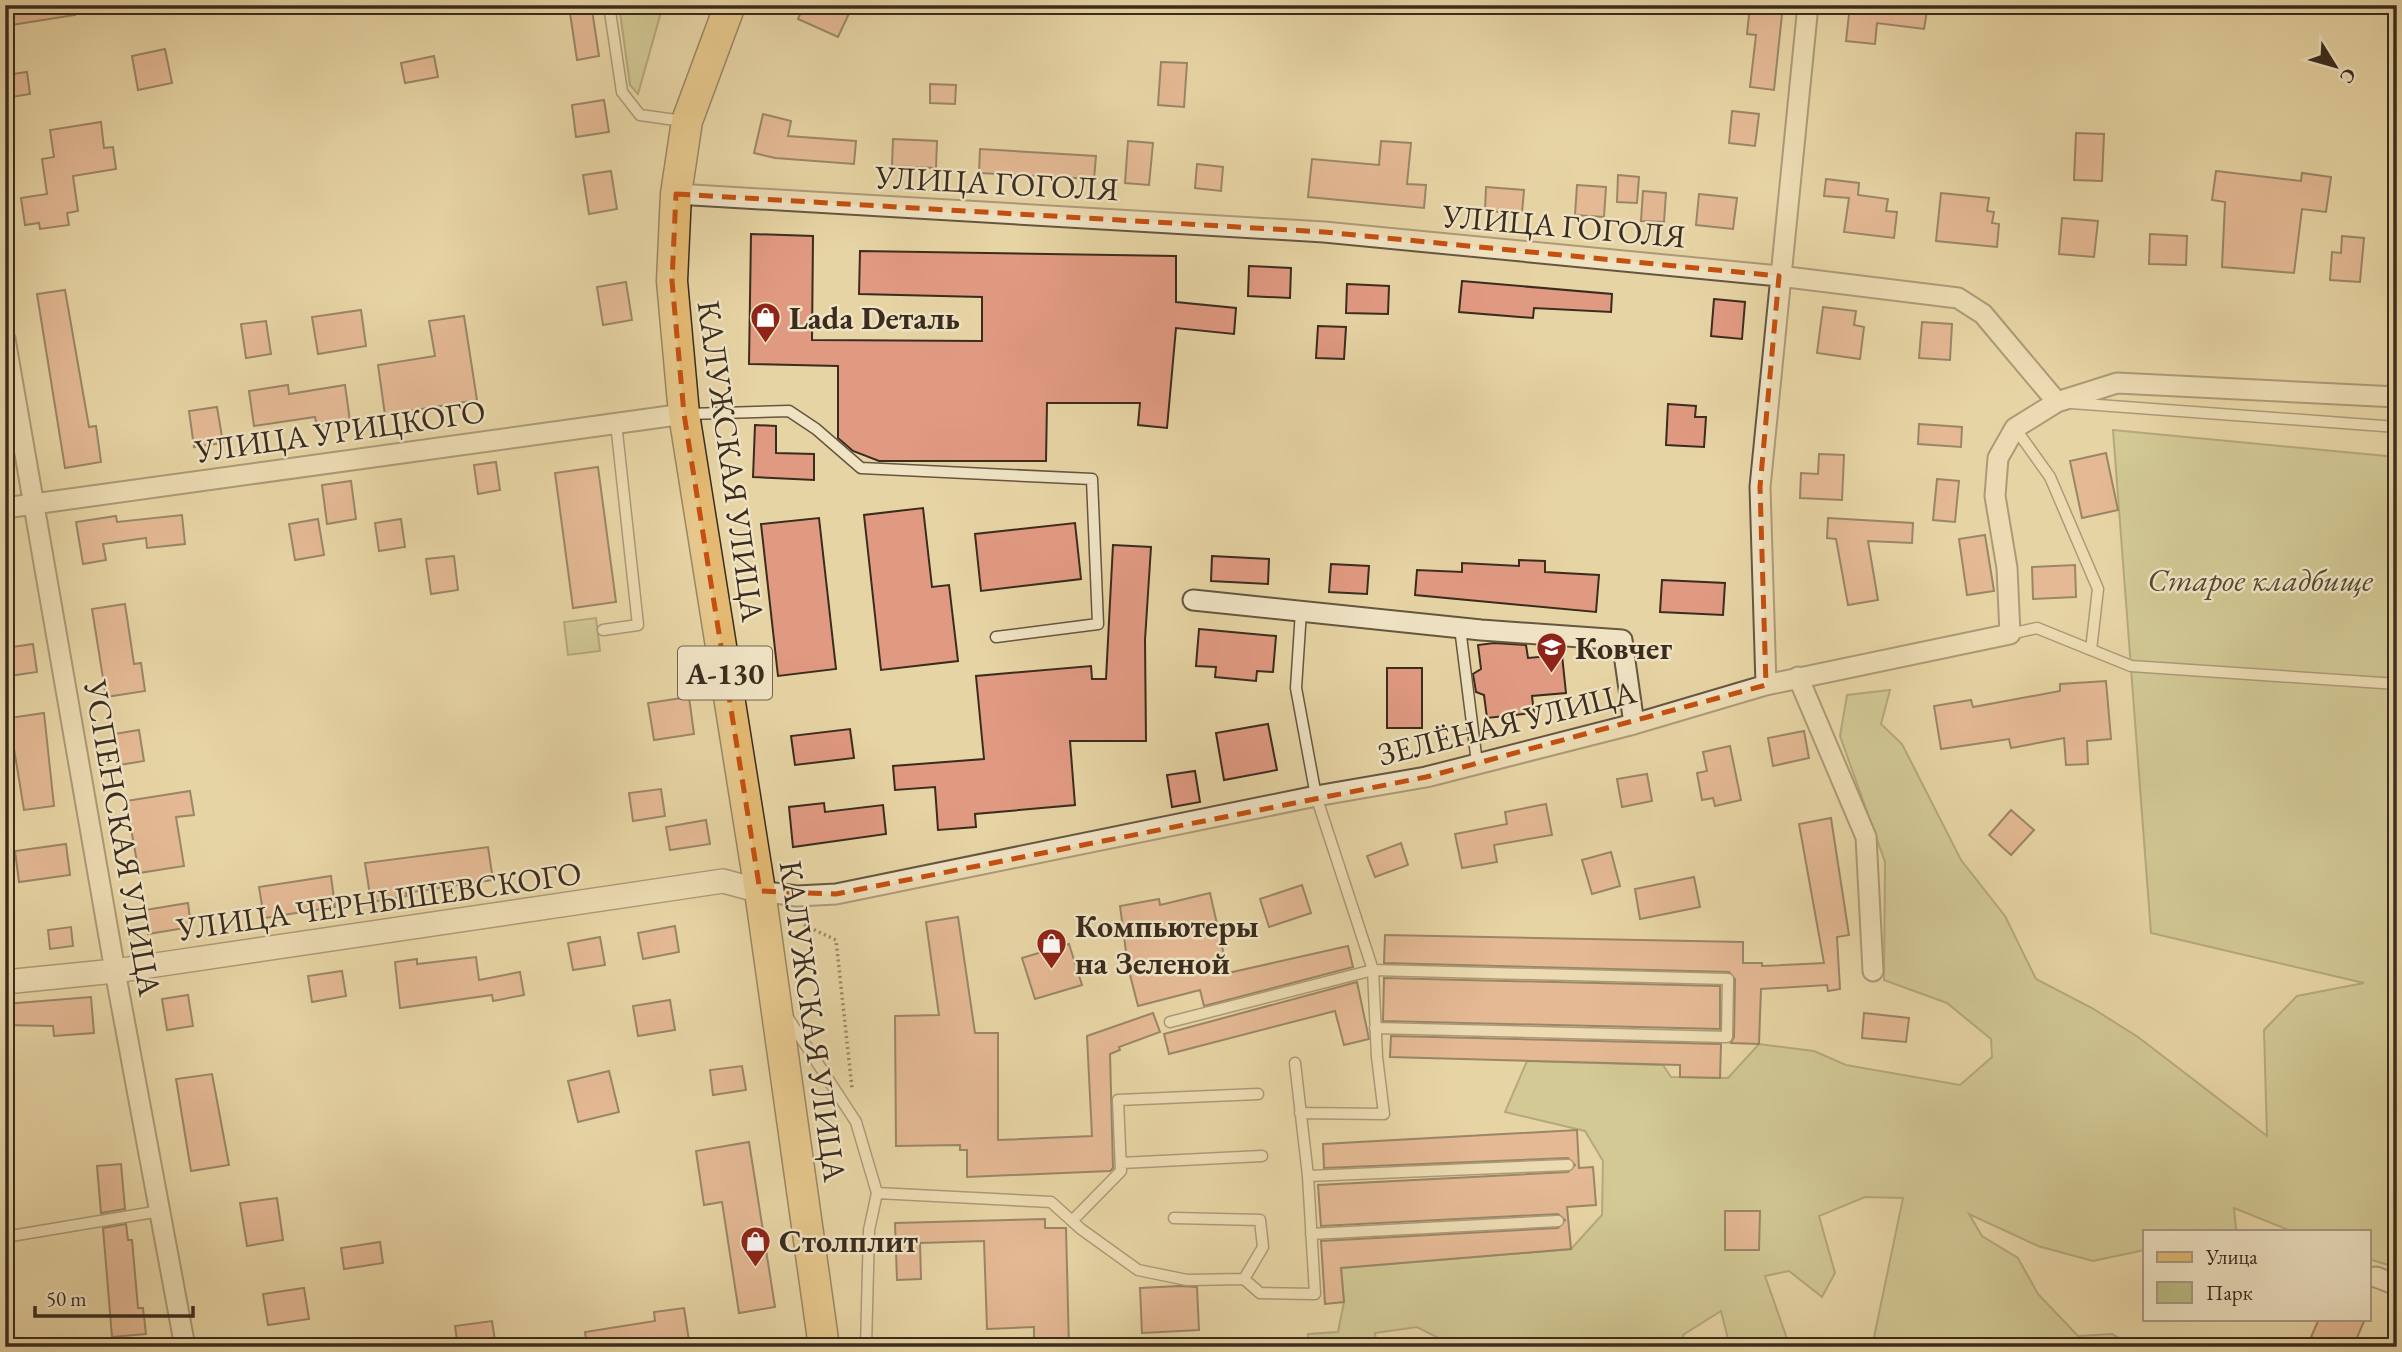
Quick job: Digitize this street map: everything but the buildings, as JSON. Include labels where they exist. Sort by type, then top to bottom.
[{"type":"main road","name":"КАЛУЖСКАЯ УЛИЦА","points":[[730,5],[687,121],[676,194],[672,281],[684,414],[760,891],[824,1347]]},
{"type":"street","points":[[1766,685],[1760,486],[1808,5]]},
{"type":"street","name":"УЛИЦА ГОГОЛЯ","points":[[676,194],[1324,232],[1779,276],[1958,298],[1983,314],[2057,402]]},
{"type":"street","name":"УСПЕНСКАЯ УЛИЦА","points":[[5,339],[115,971],[185,1347]]},
{"type":"street","points":[[2010,634],[2007,568],[1996,496],[1998,458],[2015,428],[2057,402],[2117,383],[2397,397]]},
{"type":"street","name":"УЛИЦА УРИЦКОГО","points":[[5,508],[684,414]]},
{"type":"street","points":[[1192,600],[1460,628],[1622,640],[1634,724]]},
{"type":"street","name":"ЗЕЛЁНАЯ УЛИЦА","points":[[760,891],[797,897],[836,894],[1316,796],[1426,777],[1634,724],[1798,677],[2010,634]]},
{"type":"street","points":[[1798,677],[1867,837],[1873,971]]},
{"type":"street","name":"УЛИЦА ЧЕРНЫШЕВСКОГО","points":[[5,982],[115,971],[723,881],[760,891]]},
{"type":"street","points":[[2376,1278],[2397,1285]]},
{"type":"lane","points":[[609,5],[622,92],[640,115],[687,121]]},
{"type":"lane","points":[[2057,402],[2397,426]]},
{"type":"lane","points":[[684,414],[789,411],[816,429],[860,468],[1092,479],[1098,624],[996,637]]},
{"type":"lane","points":[[603,630],[638,625],[616,422]]},
{"type":"lane","points":[[2015,428],[2050,477],[2098,589],[2091,650]]},
{"type":"lane","points":[[1300,1114],[1384,1114],[1375,1028],[1373,970],[1316,796],[1296,688],[1301,611]]},
{"type":"lane","points":[[1460,628],[1477,763]]},
{"type":"lane","points":[[2010,634],[2037,628],[2131,666],[2397,684]]},
{"type":"lane","points":[[1170,1022],[1373,970],[1728,979],[1727,1037],[1375,1028]]},
{"type":"lane","points":[[775,996],[856,1122],[877,1193],[869,1230],[866,1347]]},
{"type":"lane","points":[[877,1193],[1051,1202],[1138,1270],[1187,1280],[1244,1279],[1260,1293],[1315,1294],[1308,1176],[1295,1063]]},
{"type":"lane","points":[[1072,1221],[1121,1171],[1118,1100],[1258,1094]]},
{"type":"lane","points":[[1121,1163],[1262,1156]]},
{"type":"lane","points":[[1308,1176],[1568,1165]]},
{"type":"lane","points":[[5,1237],[160,1211]]},
{"type":"lane","points":[[1174,1217],[1260,1220],[1263,1247],[1244,1279]]},
{"type":"lane","points":[[1311,1234],[1558,1221]]},
{"type":"highlighted area","points":[[676,194],[1324,232],[1779,276],[1760,487],[1766,685],[1426,777],[836,894],[760,891],[684,414],[672,281]]},
{"type":"green space","points":[[619,5],[663,5],[638,94],[630,85]]},
{"type":"green space","name":"Старое кладбище","points":[[2113,430],[2397,457],[2397,1268],[2370,1259],[2370,1230],[2289,1230],[2234,1208],[2238,1230],[2143,1230],[2143,1250],[2093,1261],[2038,1246],[1969,1214],[1982,1236],[2018,1258],[2038,1294],[2078,1336],[2112,1334],[2135,1347],[1872,1347],[1903,1198],[1865,1197],[1819,1216],[1835,1273],[1822,1297],[1789,1271],[1765,1276],[1790,1347],[1730,1347],[1721,1311],[1683,1335],[1685,1347],[1456,1347],[1417,1327],[1375,1333],[1377,1347],[1307,1347],[1308,1334],[1338,1332],[1344,1302],[1341,1268],[1571,1249],[1602,1215],[1603,1161],[1585,1131],[1505,1112],[1527,1061],[1663,1065],[1671,1077],[1728,1078],[1759,1044],[1814,1051],[1846,1065],[1960,1085],[1992,1057],[1991,1039],[1947,1003],[1884,980],[1885,862],[1840,736],[1847,695],[1890,690],[1881,724],[1902,744],[1961,860],[2005,916],[2036,979],[2092,1008],[2138,1037],[2267,1136],[2264,1030],[2297,996],[2364,983],[2151,933]]},
{"type":"green space","points":[[596,618],[600,651],[568,655],[564,622]]},
{"type":"place","name":"Lada Dеталь","points":[[766,345]]},
{"type":"place","name":"Ковчег","points":[[1552,675]]},
{"type":"place","name":"Компьютеры на Зеленой","points":[[1052,971]]},
{"type":"place","name":"Столплит","points":[[756,1268]]}]
